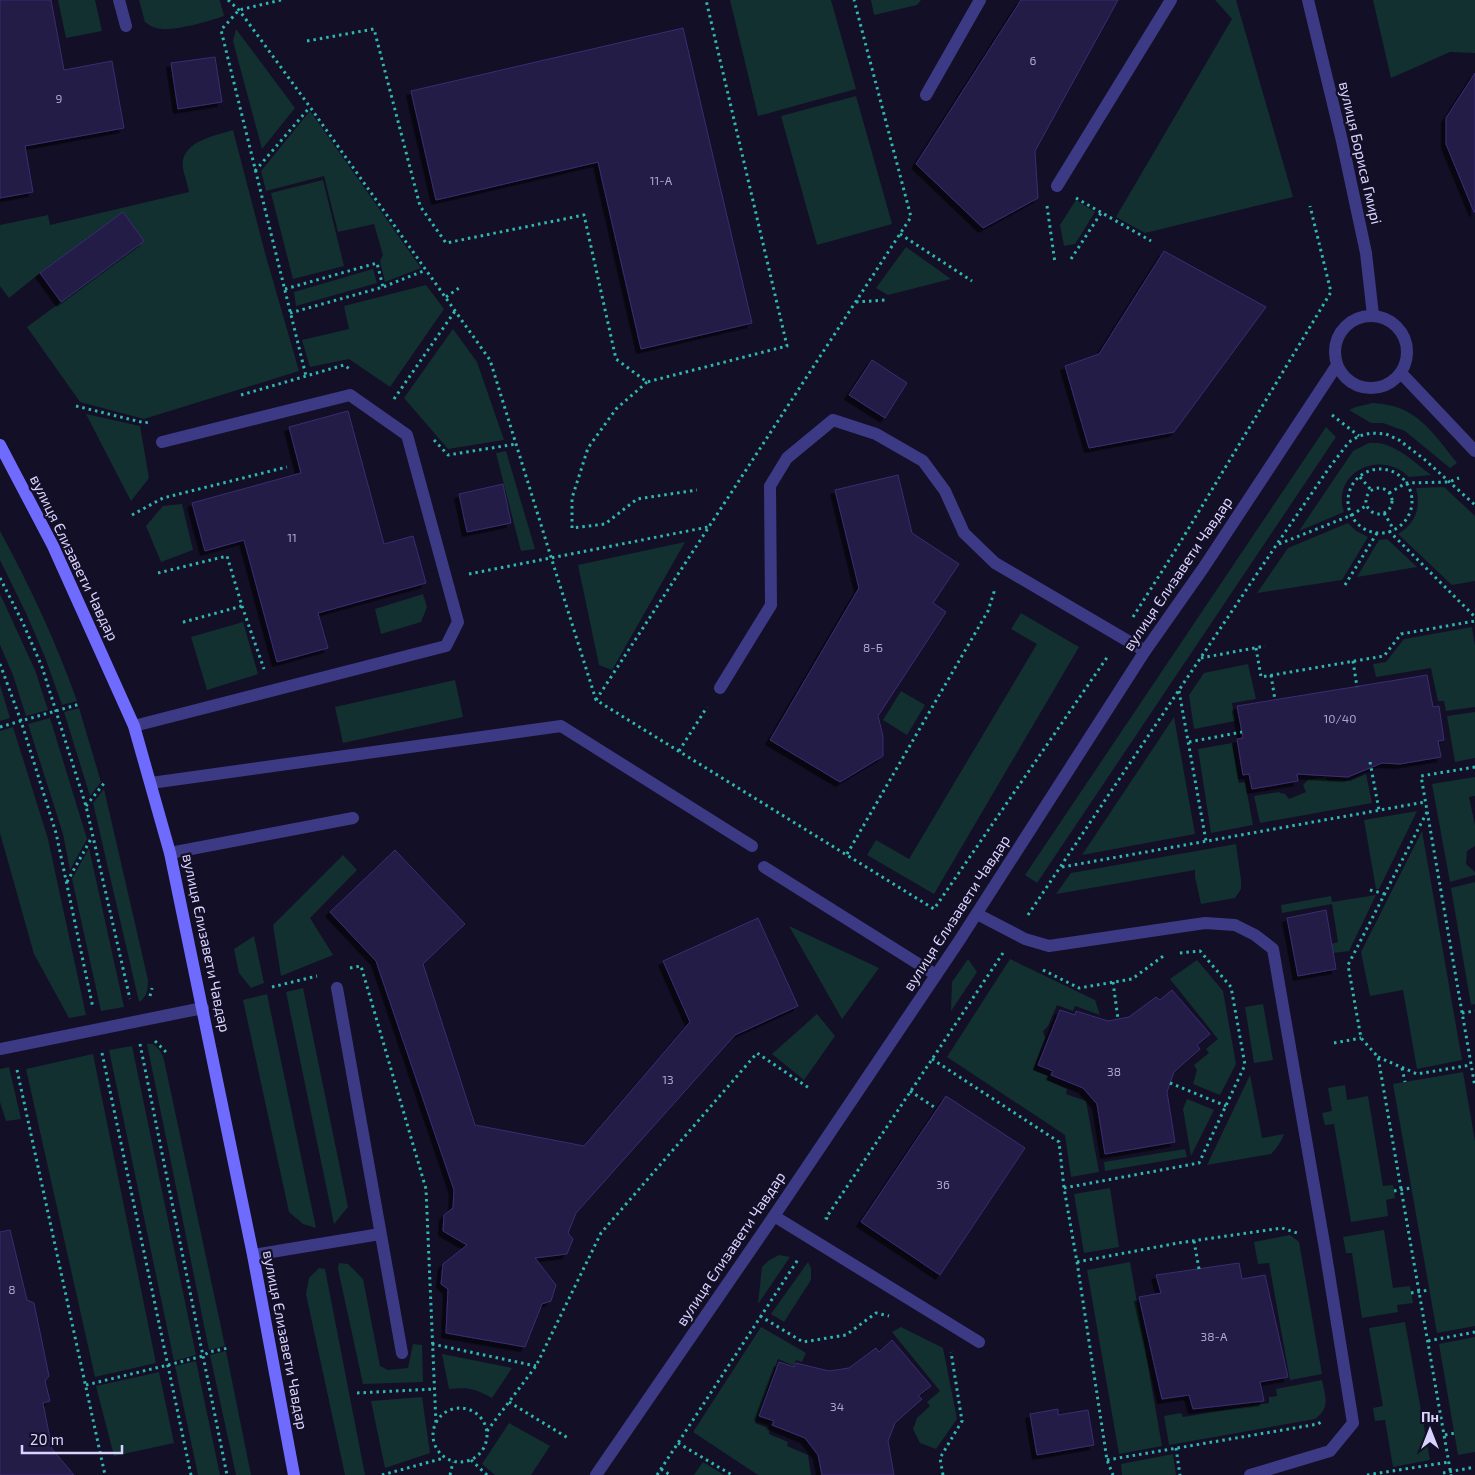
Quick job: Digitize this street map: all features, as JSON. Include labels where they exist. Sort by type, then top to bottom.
[{"type":"street","points":[[119,0],[126,26]]},
{"type":"street","points":[[926,95],[980,0]]},
{"type":"street","points":[[1057,186],[1171,0]]},
{"type":"street","name":"вулиця Бориса Гмирі","points":[[1308,0],[1342,141],[1366,253],[1373,315]]},
{"type":"street","points":[[1373,315],[1394,322],[1406,341],[1408,352],[1406,363],[1401,373],[1393,381],[1383,386],[1372,388],[1361,387],[1351,382],[1337,365],[1334,352],[1336,341],[1342,330],[1350,322],[1361,316],[1373,315]]},
{"type":"street","name":"вулиця Єлизавети Чавдар","points":[[596,1475],[774,1216],[977,914],[1145,650],[1204,567],[1337,365]]},
{"type":"street","points":[[1401,373],[1475,451]]},
{"type":"street","points":[[134,726],[446,646],[458,622],[407,435],[350,395],[162,442]]},
{"type":"street","points":[[720,688],[771,605],[770,486],[787,458],[833,420],[876,434],[923,461],[945,491],[964,532],[995,563],[1145,650]]},
{"type":"street","name":"вулиця Єлизавети Чавдар","points":[[0,445],[53,546],[134,726],[151,784],[170,853],[203,1008],[253,1255],[294,1475]]},
{"type":"street","points":[[151,784],[561,726],[752,846]]},
{"type":"street","points":[[170,853],[353,818]]},
{"type":"street","points":[[764,867],[936,975]]},
{"type":"street","points":[[977,914],[1025,938],[1049,946],[1205,923],[1235,925],[1255,935],[1273,948],[1353,1423],[1330,1451],[1250,1475]]},
{"type":"street","points":[[336,988],[402,1354]]},
{"type":"street","points":[[0,1050],[203,1008]]},
{"type":"street","points":[[774,1216],[978,1342]]},
{"type":"street","points":[[253,1255],[380,1234]]},
{"type":"path","points":[[228,0],[239,10],[310,106],[490,360],[596,700],[934,909],[1121,636],[1178,546],[1331,292],[1310,206]]},
{"type":"path","points":[[281,0],[239,10],[221,30],[306,376]]},
{"type":"path","points":[[697,490],[637,499],[605,524],[572,528],[572,498],[588,448],[616,409],[647,382],[787,346],[706,0]]},
{"type":"path","points":[[596,700],[911,217],[854,0]]},
{"type":"path","points":[[307,41],[374,29],[420,206],[446,243],[584,214],[616,359],[647,382]]},
{"type":"path","points":[[255,171],[310,106]]},
{"type":"path","points":[[1055,263],[1047,202],[1057,186],[1151,241]]},
{"type":"path","points":[[1071,259],[1101,213]]},
{"type":"path","points":[[900,234],[972,281]]},
{"type":"path","points":[[285,289],[376,263],[382,286]]},
{"type":"path","points":[[290,313],[382,286],[426,270]]},
{"type":"path","points":[[446,297],[459,288]]},
{"type":"path","points":[[856,302],[886,300]]},
{"type":"path","points":[[394,400],[456,311]]},
{"type":"path","points":[[240,396],[344,365]]},
{"type":"path","points":[[76,406],[145,423],[155,421]]},
{"type":"path","points":[[1332,415],[1359,436]]},
{"type":"path","points":[[1028,916],[1200,658],[1329,468],[1349,442],[1359,436],[1371,433],[1386,434],[1398,440],[1424,459],[1475,505]]},
{"type":"path","points":[[132,515],[163,498],[287,467]]},
{"type":"path","points":[[1377,469],[1388,470],[1398,475],[1406,483],[1412,503],[1409,514],[1403,523],[1394,530],[1377,533],[1362,528],[1354,520],[1349,510],[1348,499],[1351,488],[1360,476],[1377,469]]},
{"type":"path","points":[[1360,476],[1372,491]]},
{"type":"path","points":[[1389,493],[1406,483],[1449,482],[1459,478]]},
{"type":"path","points":[[1385,490],[1392,498],[1390,508],[1384,513],[1376,514],[1367,505],[1367,497],[1372,491],[1385,490]]},
{"type":"path","points":[[1278,544],[1352,515],[1367,505]]},
{"type":"path","points":[[1384,513],[1394,530]]},
{"type":"path","points":[[446,578],[708,526]]},
{"type":"path","points":[[1389,531],[1475,617]]},
{"type":"path","points":[[1346,585],[1377,533]]},
{"type":"path","points":[[158,573],[227,556],[242,606],[267,676]]},
{"type":"path","points":[[847,854],[988,611],[994,592],[992,585]]},
{"type":"path","points":[[180,623],[242,606]]},
{"type":"path","points":[[1256,648],[1261,676],[1271,675],[1384,656],[1401,634],[1475,621]]},
{"type":"path","points":[[1200,658],[1265,646]]},
{"type":"path","points":[[1352,661],[1357,686]]},
{"type":"path","points":[[0,664],[21,721],[56,833],[192,1475]]},
{"type":"path","points":[[1271,675],[1275,700]]},
{"type":"path","points":[[679,751],[720,688]]},
{"type":"path","points":[[1179,691],[1206,840]]},
{"type":"path","points":[[0,727],[80,704]]},
{"type":"path","points":[[1188,742],[1242,732]]},
{"type":"path","points":[[1370,762],[1379,810]]},
{"type":"path","points":[[1475,767],[1421,776],[1475,1087]]},
{"type":"path","points":[[86,806],[105,782]]},
{"type":"path","points":[[1062,866],[1425,802]]},
{"type":"path","points":[[1427,812],[1348,965],[1361,1038],[1378,1057],[1417,1074],[1471,1065]]},
{"type":"path","points":[[67,883],[92,837]]},
{"type":"path","points":[[1370,890],[1385,894]]},
{"type":"path","points":[[1038,968],[1080,988],[1132,979],[1165,954],[1200,951],[1231,987],[1245,1065],[1199,1163],[1064,1188]]},
{"type":"path","points":[[657,1475],[760,1316],[1004,952]]},
{"type":"path","points":[[343,970],[361,966],[426,1189],[436,1424]]},
{"type":"path","points":[[272,987],[325,974]]},
{"type":"path","points":[[1113,982],[1118,1019]]},
{"type":"path","points":[[1462,1013],[1475,1011]]},
{"type":"path","points":[[1334,1043],[1361,1038]]},
{"type":"path","points":[[487,1431],[536,1366],[601,1233],[756,1053],[809,1088]]},
{"type":"path","points":[[1378,1057],[1451,1473]]},
{"type":"path","points":[[932,1059],[1059,1142],[1064,1188],[1107,1460],[1113,1475]]},
{"type":"path","points":[[17,1068],[105,1475]]},
{"type":"path","points":[[1402,1068],[1405,1082]]},
{"type":"path","points":[[1170,1083],[1226,1106]]},
{"type":"path","points":[[910,1092],[938,1109]]},
{"type":"path","points":[[1394,1191],[1411,1188]]},
{"type":"path","points":[[826,1218],[834,1223]]},
{"type":"path","points":[[1077,1262],[1194,1241],[1282,1228],[1299,1234]]},
{"type":"path","points":[[1194,1241],[1199,1269]]},
{"type":"path","points":[[1411,1292],[1429,1290]]},
{"type":"path","points":[[760,1316],[803,1342],[846,1335],[876,1313],[895,1318]]},
{"type":"path","points":[[1428,1341],[1475,1332]]},
{"type":"path","points":[[432,1344],[536,1366]]},
{"type":"path","points":[[943,1475],[940,1458],[962,1420],[951,1352],[947,1345]]},
{"type":"path","points":[[86,1384],[168,1365],[228,1348]]},
{"type":"path","points":[[357,1393],[434,1390]]},
{"type":"path","points":[[509,1402],[568,1438]]},
{"type":"path","points":[[464,1408],[472,1411],[479,1416],[487,1431],[484,1448],[479,1455],[462,1463],[444,1458],[434,1443],[433,1433],[436,1424],[441,1417],[456,1409],[464,1408]]},
{"type":"path","points":[[1107,1460],[1318,1424],[1323,1420]]},
{"type":"path","points":[[1445,1435],[1455,1433]]},
{"type":"path","points":[[678,1443],[732,1475]]},
{"type":"path","points":[[1176,1448],[1180,1475]]},
{"type":"path","points":[[382,1475],[444,1458]]},
{"type":"path","points":[[471,1460],[487,1475]]},
{"type":"path","points":[[450,1475],[453,1462]]},
{"type":"path","points":[[1367,1475],[1449,1462]]},
{"type":"path","points":[[1443,1473],[1475,1467]]},
{"type":"path","points":[[661,1469],[670,1475]]},
{"type":"green space","points":[[58,0],[95,0],[102,31],[66,38]]},
{"type":"green space","points":[[139,0],[219,0],[224,16],[180,28],[156,28],[145,22]]},
{"type":"green space","points":[[730,0],[831,0],[856,89],[758,116]]},
{"type":"green space","points":[[871,0],[921,0],[917,5],[874,15]]},
{"type":"green space","points":[[1215,0],[1236,0],[1293,197],[1145,233],[1116,217],[1232,19]]},
{"type":"green space","points":[[1373,0],[1475,0],[1475,53],[1450,52],[1391,78]]},
{"type":"green space","points":[[236,29],[295,108],[262,149],[233,41]]},
{"type":"green space","points":[[856,96],[892,224],[817,245],[781,116]]},
{"type":"green space","points":[[310,111],[421,268],[385,282],[380,261],[383,255],[374,224],[338,232],[324,176],[266,191],[261,171]]},
{"type":"green space","points":[[233,130],[265,253],[299,371],[144,419],[80,402],[27,327],[144,241],[123,212],[9,298],[0,286],[0,225],[48,215],[50,225],[189,192],[183,168],[183,159],[186,152],[199,142]]},
{"type":"green space","points":[[323,180],[344,266],[293,279],[271,193]]},
{"type":"green space","points":[[1076,200],[1095,212],[1075,244],[1064,246],[1060,225]]},
{"type":"green space","points":[[906,247],[951,279],[888,295],[876,288]]},
{"type":"green space","points":[[373,269],[377,283],[296,306],[294,292]]},
{"type":"green space","points":[[426,285],[444,309],[390,387],[349,359],[310,367],[302,340],[349,329],[344,306]]},
{"type":"green space","points":[[453,329],[477,362],[504,440],[448,449],[404,398]]},
{"type":"green space","points":[[1373,403],[1401,409],[1422,422],[1457,463],[1450,468],[1405,431],[1383,423],[1371,423],[1349,410]]},
{"type":"green space","points":[[86,414],[140,426],[149,478],[131,501]]},
{"type":"green space","points":[[1326,427],[1336,437],[1037,883],[1025,875]]},
{"type":"green space","points":[[1369,443],[1387,445],[1395,449],[1431,475],[1409,477],[1397,469],[1384,465],[1372,465],[1360,469],[1344,486],[1342,498],[1344,512],[1299,531],[1353,451]]},
{"type":"green space","points":[[506,451],[535,549],[521,551],[496,453]]},
{"type":"green space","points":[[1444,487],[1475,516],[1475,581],[1452,585],[1398,534],[1409,525],[1416,514],[1418,502],[1416,488]]},
{"type":"green space","points":[[182,504],[193,550],[161,562],[146,526],[163,506]]},
{"type":"green space","points":[[1348,523],[1356,531],[1368,537],[1342,580],[1257,593],[1288,548]]},
{"type":"green space","points":[[0,531],[42,614],[77,701],[62,705],[45,657],[0,560]]},
{"type":"green space","points":[[1387,539],[1417,567],[1357,577],[1379,540]]},
{"type":"green space","points":[[685,542],[612,670],[599,665],[578,565]]},
{"type":"green space","points":[[0,594],[35,670],[48,710],[26,716],[13,675],[0,645]]},
{"type":"green space","points":[[423,594],[427,607],[421,622],[381,634],[375,609]]},
{"type":"green space","points":[[1021,613],[1079,647],[934,894],[867,855],[876,840],[909,859],[1037,644],[1011,629]]},
{"type":"green space","points":[[243,622],[258,674],[207,690],[191,637]]},
{"type":"green space","points":[[1472,627],[1475,646],[1475,707],[1446,711],[1444,701],[1438,701],[1431,668],[1376,677],[1373,664],[1386,662],[1404,639]]},
{"type":"green space","points":[[1248,664],[1256,699],[1232,703],[1235,721],[1194,729],[1189,695],[1204,673]]},
{"type":"green space","points":[[455,680],[463,717],[343,743],[335,707]]},
{"type":"green space","points":[[0,685],[10,718],[0,721]]},
{"type":"green space","points":[[901,691],[925,705],[907,735],[883,720]]},
{"type":"green space","points":[[79,708],[101,782],[90,796],[64,712]]},
{"type":"green space","points":[[1475,712],[1475,758],[1455,762],[1447,716]]},
{"type":"green space","points":[[1174,717],[1195,834],[1082,855]]},
{"type":"green space","points":[[50,718],[87,839],[70,870],[63,834],[28,724]]},
{"type":"green space","points":[[13,727],[48,839],[86,1015],[69,1018],[34,954],[0,833],[0,731]]},
{"type":"green space","points":[[1232,743],[1239,783],[1245,782],[1253,825],[1211,833],[1198,749]]},
{"type":"green space","points":[[1366,774],[1372,803],[1260,823],[1254,796],[1279,792],[1285,794],[1289,799],[1306,792],[1303,785],[1308,780],[1326,777],[1327,780],[1350,781]]},
{"type":"green space","points":[[1475,777],[1475,796],[1469,797],[1475,825],[1475,846],[1467,851],[1466,864],[1475,872],[1475,875],[1450,882],[1432,784]]},
{"type":"green space","points":[[104,789],[148,980],[148,987],[144,998],[139,1002],[93,803]]},
{"type":"green space","points":[[1417,811],[1379,889],[1376,889],[1364,820]]},
{"type":"green space","points":[[1422,831],[1462,1060],[1417,1069],[1403,990],[1370,996],[1361,952]]},
{"type":"green space","points":[[1236,844],[1241,889],[1235,898],[1201,904],[1195,870],[1056,894],[1071,873]]},
{"type":"green space","points":[[89,848],[124,1007],[101,1011],[72,879]]},
{"type":"green space","points":[[343,855],[357,870],[310,918],[333,955],[281,976],[273,925]]},
{"type":"green space","points":[[1475,882],[1475,1004],[1471,1005],[1451,888]]},
{"type":"green space","points":[[1376,895],[1349,951],[1333,953],[1331,944],[1338,942],[1332,904],[1282,913],[1281,905],[1331,896],[1332,902]]},
{"type":"green space","points":[[789,926],[879,968],[842,1019]]},
{"type":"green space","points":[[254,936],[264,983],[251,988],[239,973],[234,949]]},
{"type":"green space","points":[[968,959],[977,972],[951,1011],[952,982]]},
{"type":"green space","points":[[1010,959],[1095,1000],[1100,1015],[1075,1006],[1073,1011],[1057,1005],[1048,1026],[1043,1031],[1045,1038],[1033,1070],[1048,1076],[1047,1080],[1067,1089],[1066,1094],[1086,1101],[1099,1172],[1071,1177],[1065,1135],[947,1057]]},
{"type":"green space","points":[[1197,960],[1223,991],[1236,1064],[1220,1095],[1193,1084],[1197,1070],[1194,1065],[1209,1053],[1206,1049],[1218,1039],[1170,979]]},
{"type":"green space","points":[[303,988],[348,1207],[334,1224],[286,992]]},
{"type":"green space","points":[[267,994],[316,1228],[303,1224],[289,1212],[243,1000]]},
{"type":"green space","points":[[1263,1004],[1273,1060],[1254,1063],[1245,1007]]},
{"type":"green space","points":[[817,1014],[835,1036],[804,1080],[772,1054]]},
{"type":"green space","points":[[147,1044],[153,1044],[157,1047],[164,1060],[225,1346],[209,1350]]},
{"type":"green space","points":[[132,1046],[196,1355],[174,1361],[109,1050]]},
{"type":"green space","points":[[93,1054],[156,1363],[95,1377],[26,1069]]},
{"type":"green space","points":[[9,1067],[21,1119],[6,1121],[0,1102],[0,1069]]},
{"type":"green space","points":[[1463,1072],[1475,1141],[1475,1326],[1437,1333],[1393,1084]]},
{"type":"green space","points":[[1250,1075],[1262,1138],[1284,1134],[1282,1140],[1271,1154],[1207,1165]]},
{"type":"green space","points":[[1345,1085],[1347,1100],[1368,1096],[1383,1186],[1393,1185],[1395,1198],[1386,1200],[1388,1216],[1351,1222],[1334,1124],[1325,1125],[1322,1113],[1332,1111],[1328,1088]]},
{"type":"green space","points":[[1187,1099],[1214,1110],[1191,1156],[1183,1109]]},
{"type":"green space","points":[[1185,1149],[1187,1157],[1105,1171],[1104,1162]]},
{"type":"green space","points":[[1110,1188],[1119,1247],[1084,1253],[1074,1194]]},
{"type":"green space","points":[[1384,1230],[1393,1288],[1410,1286],[1413,1303],[1397,1305],[1398,1312],[1362,1318],[1352,1253],[1346,1253],[1343,1237]]},
{"type":"green space","points":[[1290,1235],[1299,1242],[1322,1374],[1290,1380],[1269,1263],[1258,1264],[1254,1242]]},
{"type":"green space","points":[[779,1255],[790,1257],[758,1304],[762,1267]]},
{"type":"green space","points":[[808,1262],[811,1268],[811,1280],[784,1322],[771,1314]]},
{"type":"green space","points":[[1130,1262],[1162,1446],[1119,1454],[1087,1270]]},
{"type":"green space","points":[[339,1263],[348,1264],[363,1279],[380,1366],[388,1370],[408,1368],[413,1344],[422,1345],[423,1382],[363,1384],[338,1269]]},
{"type":"green space","points":[[319,1268],[325,1269],[365,1475],[345,1475],[306,1294],[309,1278]]},
{"type":"green space","points":[[1405,1322],[1430,1460],[1393,1467],[1385,1420],[1375,1421],[1373,1408],[1383,1406],[1369,1328]]},
{"type":"green space","points":[[761,1327],[806,1353],[802,1362],[796,1360],[794,1366],[778,1359],[755,1423],[770,1429],[769,1434],[788,1442],[787,1446],[808,1455],[811,1475],[758,1475],[693,1432]]},
{"type":"green space","points":[[901,1327],[943,1348],[957,1419],[936,1449],[920,1443],[913,1429],[917,1418],[930,1406],[927,1402],[940,1391],[892,1332]]},
{"type":"green space","points":[[1475,1337],[1475,1452],[1458,1455],[1439,1344]]},
{"type":"green space","points":[[226,1351],[251,1475],[236,1475],[210,1355]]},
{"type":"green space","points":[[442,1354],[512,1368],[492,1398],[471,1389],[449,1389]]},
{"type":"green space","points":[[196,1361],[220,1475],[198,1475],[175,1366]]},
{"type":"green space","points":[[159,1372],[174,1443],[114,1456],[96,1386]]},
{"type":"green space","points":[[1322,1380],[1326,1401],[1323,1411],[1315,1419],[1169,1445],[1164,1416],[1181,1413],[1183,1417],[1269,1403],[1269,1397],[1277,1396],[1276,1389]]},
{"type":"green space","points":[[422,1397],[430,1453],[385,1468],[371,1401]]},
{"type":"green space","points":[[509,1423],[550,1446],[531,1475],[495,1475],[482,1464]]},
{"type":"green space","points":[[1173,1454],[1176,1475],[1122,1475],[1121,1464]]},
{"type":"green space","points":[[703,1462],[724,1475],[694,1475]]},
{"type":"building","points":[[0,0],[51,0],[64,70],[112,61],[124,128],[25,146],[33,192],[0,198]]},
{"type":"building","points":[[1021,0],[1118,0],[1035,151],[1038,198],[983,228],[916,164]]},
{"type":"building","points":[[683,28],[752,323],[641,349],[598,162],[436,200],[411,91]]},
{"type":"building","points":[[215,57],[222,102],[178,109],[171,63]]},
{"type":"building","points":[[1475,73],[1474,212],[1446,144],[1446,118]]},
{"type":"building","points":[[123,212],[144,241],[61,302],[40,273]]},
{"type":"building","points":[[1164,251],[1266,307],[1174,432],[1089,448],[1065,366],[1099,354]]},
{"type":"building","points":[[872,360],[907,383],[885,418],[849,395]]},
{"type":"building","points":[[348,411],[384,544],[413,536],[426,583],[318,613],[328,648],[277,662],[244,540],[205,551],[192,503],[301,473],[289,427]]},
{"type":"building","points":[[898,475],[912,533],[959,564],[933,603],[946,612],[878,716],[883,736],[883,756],[840,782],[770,740],[859,588],[835,490]]},
{"type":"building","points":[[503,484],[511,523],[467,532],[459,494]]},
{"type":"building","points":[[1427,675],[1433,707],[1439,706],[1444,740],[1438,741],[1441,757],[1400,764],[1382,763],[1348,777],[1297,774],[1298,781],[1252,789],[1249,774],[1243,775],[1237,739],[1243,738],[1237,706]]},
{"type":"building","points":[[395,850],[465,924],[423,964],[475,1125],[584,1146],[690,1022],[663,961],[758,918],[798,1006],[735,1035],[576,1213],[568,1233],[573,1239],[567,1254],[535,1258],[556,1285],[551,1301],[542,1304],[525,1347],[446,1333],[448,1289],[441,1284],[443,1264],[467,1245],[443,1231],[444,1215],[453,1208],[454,1190],[376,961],[330,912]]},
{"type":"building","points":[[1326,910],[1336,969],[1298,976],[1287,918]]},
{"type":"building","points":[[1172,990],[1210,1034],[1197,1045],[1200,1049],[1174,1072],[1167,1092],[1175,1142],[1105,1154],[1097,1104],[1083,1088],[1051,1075],[1053,1071],[1038,1065],[1060,1010],[1075,1015],[1076,1011],[1108,1021],[1129,1017],[1156,997],[1160,1000]]},
{"type":"building","points":[[946,1096],[1025,1148],[940,1275],[861,1222]]},
{"type":"building","points":[[10,1230],[27,1300],[34,1303],[49,1376],[45,1381],[50,1401],[43,1403],[52,1449],[74,1475],[0,1475],[0,1232]]},
{"type":"building","points":[[1239,1263],[1242,1279],[1265,1275],[1288,1377],[1260,1382],[1264,1401],[1193,1409],[1189,1395],[1162,1399],[1139,1297],[1161,1293],[1156,1275]]},
{"type":"building","points":[[892,1340],[931,1386],[918,1396],[922,1399],[895,1423],[888,1441],[894,1475],[822,1475],[818,1455],[805,1438],[772,1425],[774,1421],[759,1416],[779,1362],[794,1367],[796,1363],[829,1371],[849,1368],[876,1348],[879,1352]]},
{"type":"building","points":[[1058,1409],[1058,1415],[1088,1410],[1094,1445],[1037,1455],[1030,1414]]}]
